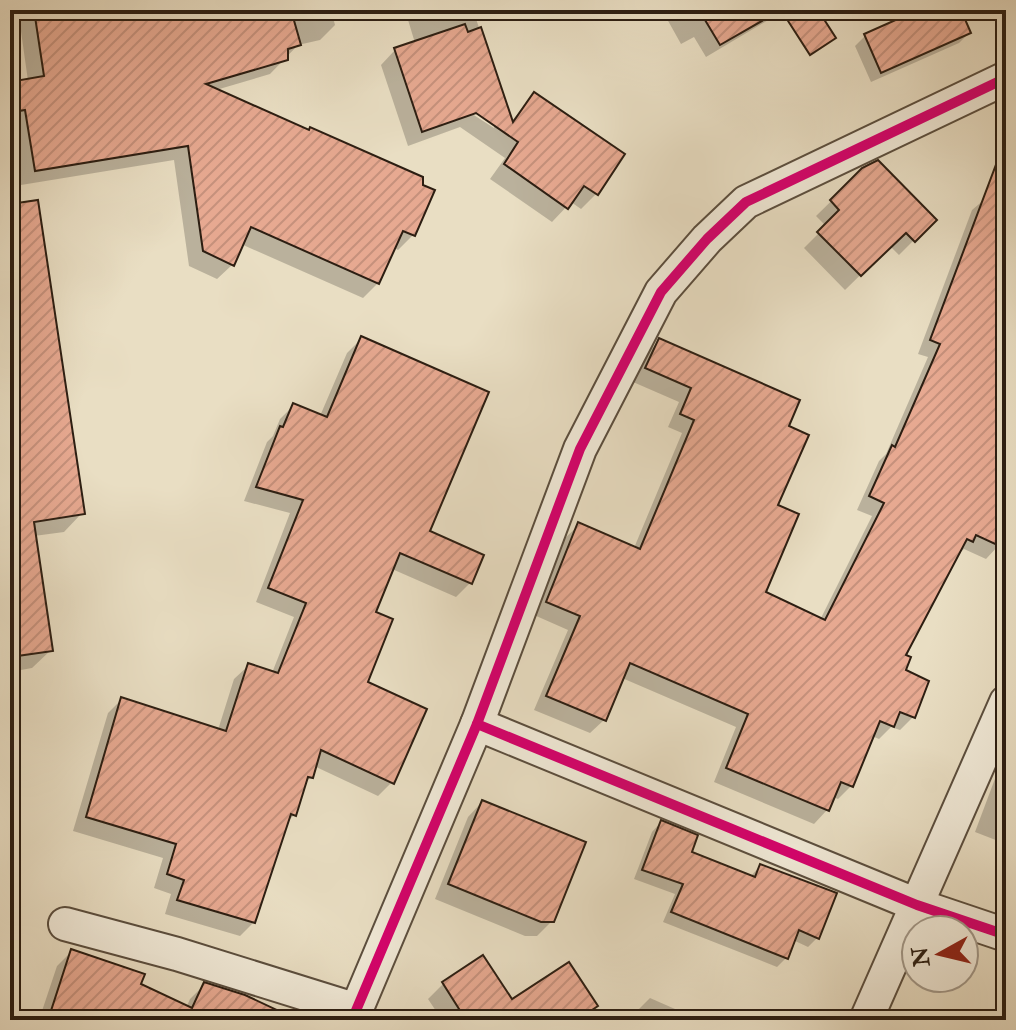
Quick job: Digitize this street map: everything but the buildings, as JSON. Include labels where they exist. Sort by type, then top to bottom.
[{"type":"street","points":[[65,924],[177,954],[355,1015],[477,724],[580,449],[661,292],[707,239],[746,202],[1006,78]]},
{"type":"street","points":[[866,1020],[1006,702]]},
{"type":"street","points":[[477,724],[917,905],[1006,935]]},
{"type":"cycle path","points":[[352,1020],[477,724],[580,449],[661,292],[707,239],[746,202],[1006,78]]},
{"type":"cycle path","points":[[477,724],[917,905],[1006,935]]}]
